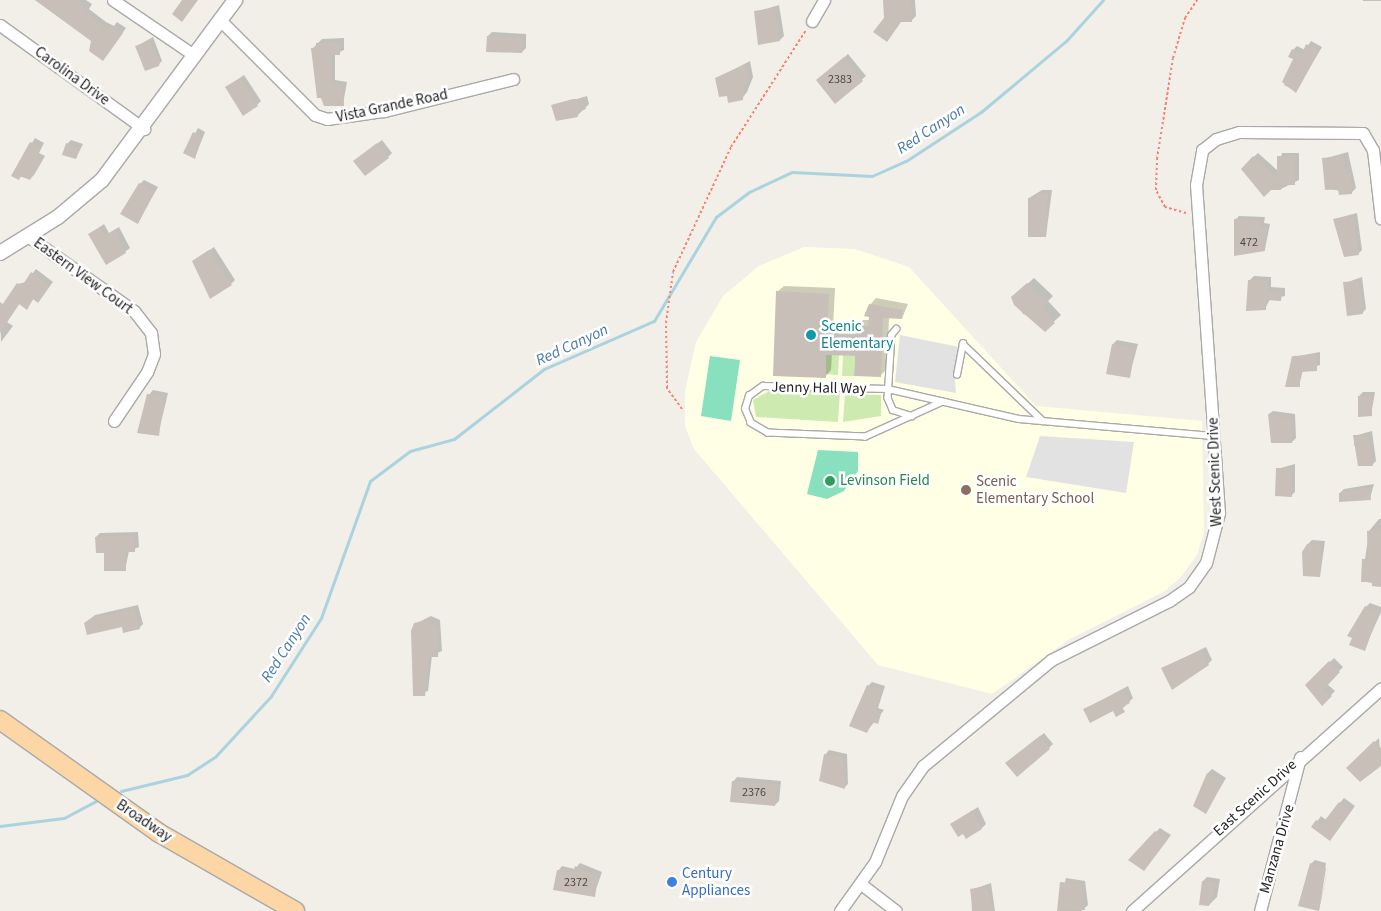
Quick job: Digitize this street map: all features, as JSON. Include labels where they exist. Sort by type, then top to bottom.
[{"type":"main road","name":"Broadway","points":[[0,720],[167,838],[295,911]]},
{"type":"street","points":[[114,0],[195,56]]},
{"type":"street","points":[[0,253],[86,197],[144,129],[235,0]]},
{"type":"street","points":[[812,21],[824,0]]},
{"type":"street","name":"Vista Grande Road","points":[[220,20],[315,115],[327,119],[384,111],[513,79]]},
{"type":"street","name":"Carolina Drive","points":[[0,25],[144,129]]},
{"type":"street","name":"West Scenic Drive","points":[[840,911],[861,884],[902,796],[923,766],[1051,660],[1169,601],[1199,575],[1217,532],[1215,436],[1198,216],[1197,160],[1216,139],[1254,131],[1363,133],[1372,150],[1381,219]]},
{"type":"street","name":"Eastern View Court","points":[[26,235],[134,312],[151,333],[154,354],[147,372],[114,422]]},
{"type":"street","name":"East Scenic Drive","points":[[1132,911],[1300,757],[1381,688]]},
{"type":"street","name":"Manzana Drive","points":[[1260,911],[1300,757]]},
{"type":"street","points":[[861,884],[896,911]]},
{"type":"lane","points":[[897,329],[892,335],[888,390],[893,410],[914,416]]},
{"type":"lane","points":[[957,375],[963,344],[1043,421]]},
{"type":"lane","name":"Jenny Hall Way","points":[[943,402],[866,437],[768,433],[754,426],[746,414],[749,396],[763,386],[888,390],[1043,421],[1215,436]]},
{"type":"path","points":[[1197,0],[1185,18],[1173,58],[1156,190],[1165,208],[1198,216]]},
{"type":"path","points":[[682,409],[667,388],[673,272],[731,148],[812,21]]},
{"type":"shaded area","name":"Scenic Elementary School","points":[[804,247],[855,249],[909,267],[1036,406],[1202,421],[1204,531],[1197,555],[1181,577],[1165,591],[1070,639],[992,694],[878,665],[694,449],[685,426],[685,391],[696,342],[723,296],[759,266]]},
{"type":"shaded area","points":[[900,335],[959,347],[954,371],[956,393],[895,382]]},
{"type":"shaded area","points":[[1040,436],[1134,442],[1126,493],[1026,477]]},
{"type":"green space","points":[[826,355],[839,355],[838,375],[826,374]]},
{"type":"green space","points":[[843,355],[855,356],[854,376],[842,376]]},
{"type":"green space","points":[[710,356],[740,360],[731,421],[701,416]]},
{"type":"green space","points":[[771,390],[840,392],[838,422],[756,417],[753,400]]},
{"type":"green space","points":[[845,394],[881,395],[881,416],[843,422]]},
{"type":"green space","name":"Levinson Field","points":[[818,450],[858,452],[858,471],[844,491],[827,499],[807,494]]},
{"type":"building","points":[[35,0],[77,0],[102,26],[109,29],[112,25],[123,33],[103,61],[89,51],[91,41]]},
{"type":"building","points":[[182,0],[198,0],[182,22],[172,14]]},
{"type":"building","points":[[883,0],[911,0],[912,22],[901,22],[887,42],[873,32],[884,18]]},
{"type":"building","points":[[775,9],[780,41],[758,45],[754,11]]},
{"type":"building","points":[[487,36],[523,37],[522,53],[486,52]]},
{"type":"building","points":[[149,41],[160,60],[159,66],[145,71],[135,46]]},
{"type":"building","points":[[340,42],[340,55],[331,55],[332,84],[343,85],[344,106],[324,106],[321,98],[317,98],[311,48],[316,48],[316,43]]},
{"type":"building","points":[[1306,44],[1319,51],[1296,93],[1282,82],[1293,59],[1288,57],[1292,49],[1302,54]]},
{"type":"building","points":[[844,57],[863,81],[835,104],[816,80]]},
{"type":"building","points":[[746,64],[749,83],[744,84],[743,100],[728,103],[727,96],[719,97],[715,78]]},
{"type":"building","points":[[240,78],[258,106],[243,116],[225,87]]},
{"type":"building","points":[[573,99],[583,99],[586,109],[577,112],[578,117],[556,121],[551,105]]},
{"type":"building","points":[[193,132],[202,136],[195,159],[183,153]]},
{"type":"building","points":[[30,142],[41,147],[36,157],[41,161],[30,180],[21,176],[19,180],[11,176]]},
{"type":"building","points":[[66,143],[80,148],[76,159],[62,155]]},
{"type":"building","points":[[377,143],[389,158],[365,176],[353,161]]},
{"type":"building","points":[[1253,156],[1277,177],[1277,156],[1295,156],[1295,185],[1281,185],[1281,190],[1271,190],[1264,197],[1241,169]]},
{"type":"building","points":[[1344,156],[1346,174],[1351,173],[1352,194],[1339,195],[1338,189],[1325,190],[1322,158]]},
{"type":"building","points":[[139,183],[155,191],[138,224],[120,214]]},
{"type":"building","points":[[1037,194],[1048,194],[1046,237],[1028,237],[1028,198],[1036,198]]},
{"type":"building","points":[[1353,217],[1359,255],[1344,257],[1333,219]]},
{"type":"building","points":[[1234,219],[1261,220],[1261,227],[1266,227],[1265,251],[1234,256]]},
{"type":"building","points":[[100,227],[105,236],[115,230],[126,253],[106,265],[88,234]]},
{"type":"building","points":[[209,250],[232,285],[210,299],[192,261]]},
{"type":"building","points":[[31,272],[50,286],[38,303],[33,299],[27,310],[19,304],[0,333],[0,308],[17,283],[22,286]]},
{"type":"building","points":[[1248,280],[1268,281],[1267,291],[1282,292],[1281,301],[1266,300],[1266,310],[1246,311]]},
{"type":"building","points":[[1359,281],[1363,314],[1347,316],[1343,282]]},
{"type":"building","points":[[1027,283],[1048,303],[1042,308],[1055,323],[1045,332],[1014,305],[1011,297]]},
{"type":"building","name":"Scenic Elementary","points":[[776,291],[829,294],[827,334],[855,335],[855,326],[868,326],[869,317],[864,316],[869,304],[903,310],[902,319],[883,318],[881,377],[854,376],[855,356],[826,355],[826,378],[773,376]]},
{"type":"building","points":[[1112,344],[1135,348],[1130,378],[1106,374]]},
{"type":"building","points":[[1317,355],[1317,371],[1300,372],[1300,387],[1285,387],[1292,356]]},
{"type":"building","points":[[147,394],[164,396],[159,436],[137,433]]},
{"type":"building","points":[[1358,396],[1372,396],[1372,416],[1358,417]]},
{"type":"building","points":[[1268,414],[1292,418],[1292,443],[1271,443]]},
{"type":"building","points":[[1353,435],[1368,435],[1373,466],[1358,466]]},
{"type":"building","points":[[1276,468],[1292,468],[1292,497],[1275,496]]},
{"type":"building","points":[[1370,487],[1371,500],[1339,502],[1339,493]]},
{"type":"building","points":[[1381,529],[1381,587],[1372,586],[1372,582],[1361,582],[1362,559],[1368,559],[1367,531]]},
{"type":"building","points":[[135,536],[135,552],[125,552],[126,571],[104,571],[104,553],[96,553],[95,537]]},
{"type":"building","points":[[1307,544],[1322,545],[1320,577],[1303,576],[1302,552]]},
{"type":"building","points":[[1365,606],[1379,612],[1365,651],[1349,645],[1352,638],[1347,636]]},
{"type":"building","points":[[134,609],[140,629],[123,633],[122,627],[87,635],[84,623],[90,619]]},
{"type":"building","points":[[426,620],[439,629],[438,657],[429,657],[425,696],[413,696],[411,631],[414,623]]},
{"type":"building","points":[[1201,650],[1209,665],[1172,690],[1161,668]]},
{"type":"building","points":[[1329,661],[1340,672],[1324,689],[1332,696],[1322,706],[1305,685]]},
{"type":"building","points":[[867,685],[882,690],[875,709],[881,714],[878,724],[872,722],[867,733],[849,726]]},
{"type":"building","points":[[1123,690],[1130,703],[1122,707],[1125,712],[1116,717],[1113,711],[1090,723],[1083,709]]},
{"type":"building","points":[[1040,736],[1050,749],[1017,777],[1005,763]]},
{"type":"building","points":[[1374,741],[1381,748],[1381,766],[1360,782],[1346,768]]},
{"type":"building","points":[[824,754],[843,757],[845,789],[819,781]]},
{"type":"building","points":[[1207,773],[1223,782],[1206,814],[1193,806]]},
{"type":"building","points":[[732,781],[777,785],[775,806],[730,802]]},
{"type":"building","points":[[1339,802],[1351,811],[1330,841],[1311,827],[1316,820],[1322,824]]},
{"type":"building","points":[[973,810],[982,829],[966,839],[963,834],[958,837],[950,824]]},
{"type":"building","points":[[1155,831],[1168,839],[1144,871],[1128,860]]},
{"type":"building","points":[[1310,863],[1326,868],[1319,911],[1298,906]]},
{"type":"building","points":[[575,866],[598,876],[595,897],[553,890],[557,870],[573,873]]},
{"type":"building","points":[[1202,881],[1216,883],[1209,906],[1199,905]]},
{"type":"building","points":[[1060,882],[1082,884],[1085,910],[1057,911]]},
{"type":"building","points":[[987,886],[994,911],[973,911],[970,889]]},
{"type":"waterway","name":"Red Canyon","points":[[121,791],[187,775],[215,757],[271,696],[321,618],[370,481],[410,451],[454,439],[544,369],[654,321],[716,217],[749,192],[792,172],[872,176],[906,161],[981,112],[1067,40],[1103,0]]},
{"type":"waterway","name":"Red Canyon","points":[[0,826],[64,818],[96,801]]},
{"type":"place","name":"Scenic Elementary","points":[[811,335]]},
{"type":"place","name":"Levinson Field","points":[[830,481]]},
{"type":"place","name":"Scenic Elementary School","points":[[966,490]]},
{"type":"place","name":"Century Appliances","points":[[672,882]]}]
